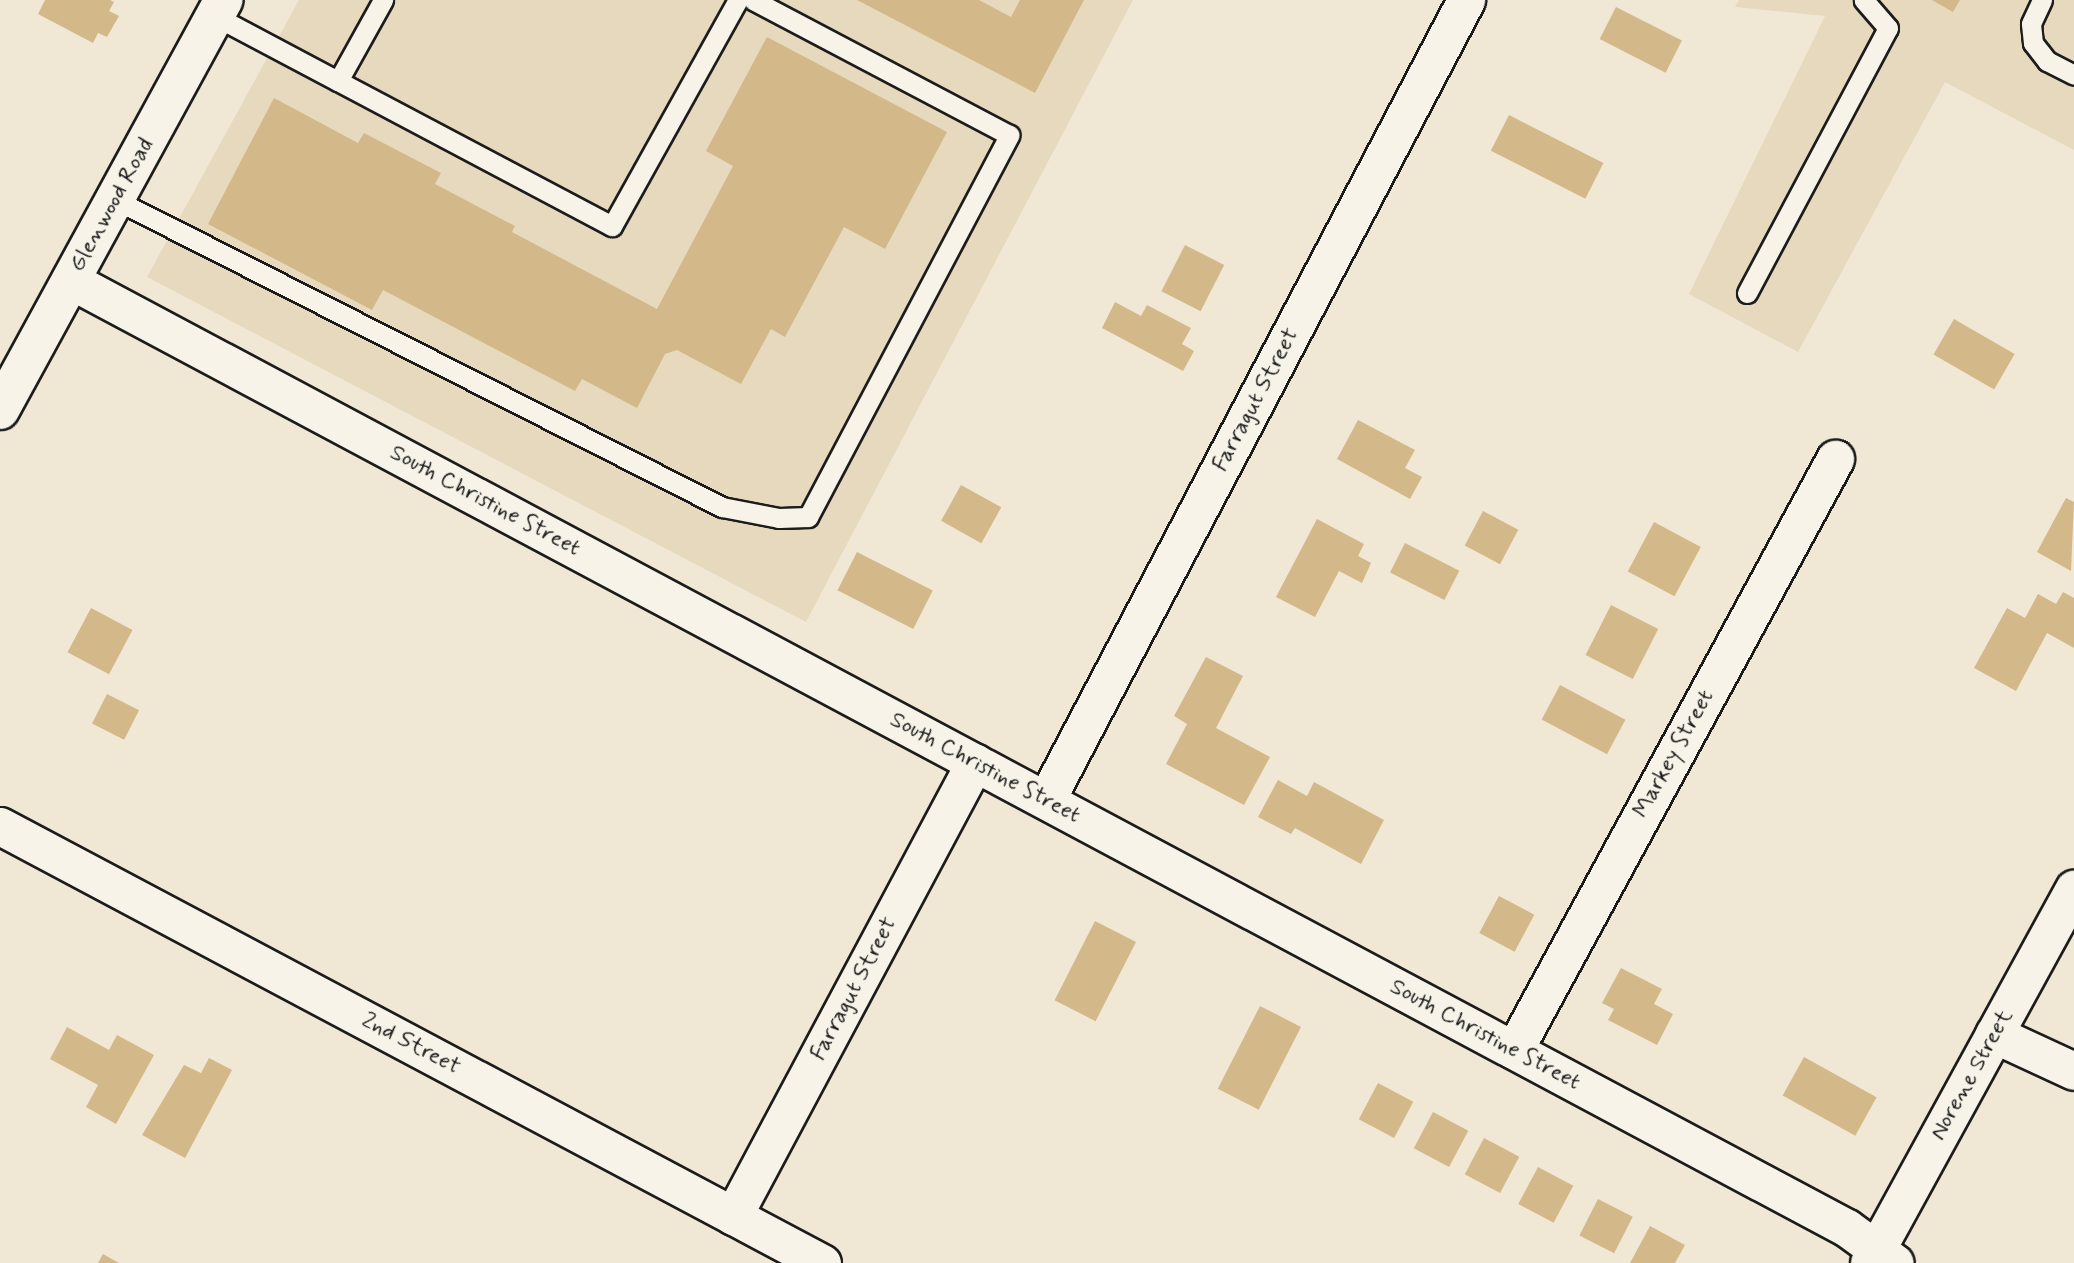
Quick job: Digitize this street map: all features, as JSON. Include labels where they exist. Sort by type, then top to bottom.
[{"type":"street","name":"Farragut Street","points":[[1046,800],[1466,0]]},
{"type":"street","name":"Glenwood Road","points":[[0,410],[219,8]]},
{"type":"street","name":"South Christine Street","points":[[70,280],[1847,1228],[1880,1259]]},
{"type":"street","name":"Markey Street","points":[[1514,1050],[1835,459]]},
{"type":"street","name":"Farragut Street","points":[[733,1216],[975,762]]},
{"type":"street","name":"2nd Street","points":[[0,826],[733,1216],[806,1259]]},
{"type":"street","name":"Norene Street","points":[[1880,1259],[1994,1034],[2074,888]]},
{"type":"street","points":[[1994,1034],[2074,1071]]},
{"type":"lane","points":[[338,81],[383,0]]},
{"type":"lane","points":[[219,8],[338,81],[612,226],[738,0]]},
{"type":"lane","points":[[114,199],[722,507],[779,518],[808,517],[1009,135],[753,0]]},
{"type":"lane","points":[[1747,293],[1888,28],[1864,0]]},
{"type":"lane","points":[[2042,0],[2031,24],[2033,43],[2047,61],[2074,75]]},
{"type":"shaded area","points":[[299,0],[1133,0],[806,622],[147,277]]},
{"type":"shaded area","points":[[1739,0],[2074,0],[2074,150],[1945,82],[1798,352],[1689,294],[1825,16],[1735,7]]},
{"type":"building","points":[[45,0],[110,0],[114,2],[109,11],[119,16],[107,37],[98,33],[93,43],[38,14]]},
{"type":"building","points":[[857,0],[979,0],[1011,17],[1020,0],[1084,0],[1035,93]]},
{"type":"building","points":[[1932,0],[1960,0],[1953,12]]},
{"type":"building","points":[[1616,7],[1682,41],[1666,73],[1600,39]]},
{"type":"building","points":[[767,37],[947,132],[885,249],[844,227],[785,337],[771,329],[741,384],[677,350],[665,354],[637,408],[582,379],[575,391],[383,290],[372,310],[208,224],[274,98],[358,143],[364,133],[441,173],[435,184],[515,226],[512,232],[657,309],[733,166],[706,151]]},
{"type":"building","points":[[1509,115],[1603,163],[1585,199],[1491,151]]},
{"type":"building","points":[[1185,245],[1224,265],[1201,311],[1161,291]]},
{"type":"building","points":[[1115,302],[1141,316],[1147,305],[1191,328],[1182,344],[1194,351],[1183,371],[1102,328]]},
{"type":"building","points":[[1954,319],[2015,354],[1994,390],[1934,355]]},
{"type":"building","points":[[1358,420],[1415,450],[1405,468],[1422,477],[1410,499],[1337,459]]},
{"type":"building","points":[[961,485],[1001,507],[981,543],[941,521]]},
{"type":"building","points":[[2066,498],[2074,502],[2071,571],[2037,552]]},
{"type":"building","points":[[1483,511],[1518,530],[1500,564],[1465,545]]},
{"type":"building","points":[[1317,519],[1364,544],[1358,556],[1371,563],[1362,583],[1339,571],[1315,617],[1276,597]]},
{"type":"building","points":[[1654,522],[1701,547],[1675,596],[1628,571]]},
{"type":"building","points":[[1405,543],[1459,571],[1444,600],[1390,572]]},
{"type":"building","points":[[857,552],[933,591],[913,629],[837,590]]},
{"type":"building","points":[[2063,592],[2074,598],[2074,648],[2047,633],[2016,691],[1974,668],[2007,608],[2025,618],[2038,594],[2056,604]]},
{"type":"building","points":[[1611,605],[1658,629],[1633,679],[1586,655]]},
{"type":"building","points":[[91,608],[132,630],[109,674],[68,652]]},
{"type":"building","points":[[1206,657],[1243,676],[1216,728],[1270,757],[1244,805],[1166,764],[1187,724],[1174,716]]},
{"type":"building","points":[[1560,685],[1625,720],[1607,754],[1542,719]]},
{"type":"building","points":[[107,694],[139,710],[124,740],[92,723]]},
{"type":"building","points":[[1278,780],[1307,796],[1314,782],[1384,820],[1361,864],[1295,828],[1291,834],[1258,817]]},
{"type":"building","points":[[1499,896],[1534,915],[1515,952],[1479,933]]},
{"type":"building","points":[[1095,921],[1136,942],[1096,1021],[1055,1000]]},
{"type":"building","points":[[1621,968],[1662,989],[1654,1004],[1673,1014],[1657,1045],[1608,1020],[1614,1009],[1602,1003]]},
{"type":"building","points":[[1260,1006],[1301,1027],[1259,1110],[1218,1089]]},
{"type":"building","points":[[67,1027],[109,1050],[117,1035],[154,1055],[116,1124],[86,1107],[98,1085],[50,1059]]},
{"type":"building","points":[[1804,1057],[1877,1097],[1855,1136],[1783,1095]]},
{"type":"building","points":[[209,1058],[232,1070],[185,1158],[142,1135],[184,1065],[201,1073]]},
{"type":"building","points":[[1378,1083],[1413,1102],[1394,1138],[1359,1119]]},
{"type":"building","points":[[1433,1112],[1468,1131],[1449,1167],[1414,1148]]},
{"type":"building","points":[[1484,1138],[1519,1157],[1500,1193],[1465,1174]]},
{"type":"building","points":[[1538,1167],[1573,1186],[1554,1223],[1518,1204]]},
{"type":"building","points":[[1598,1199],[1633,1217],[1614,1253],[1579,1236]]},
{"type":"building","points":[[1650,1226],[1685,1245],[1675,1263],[1630,1263]]},
{"type":"building","points":[[103,1254],[119,1263],[98,1263]]}]
